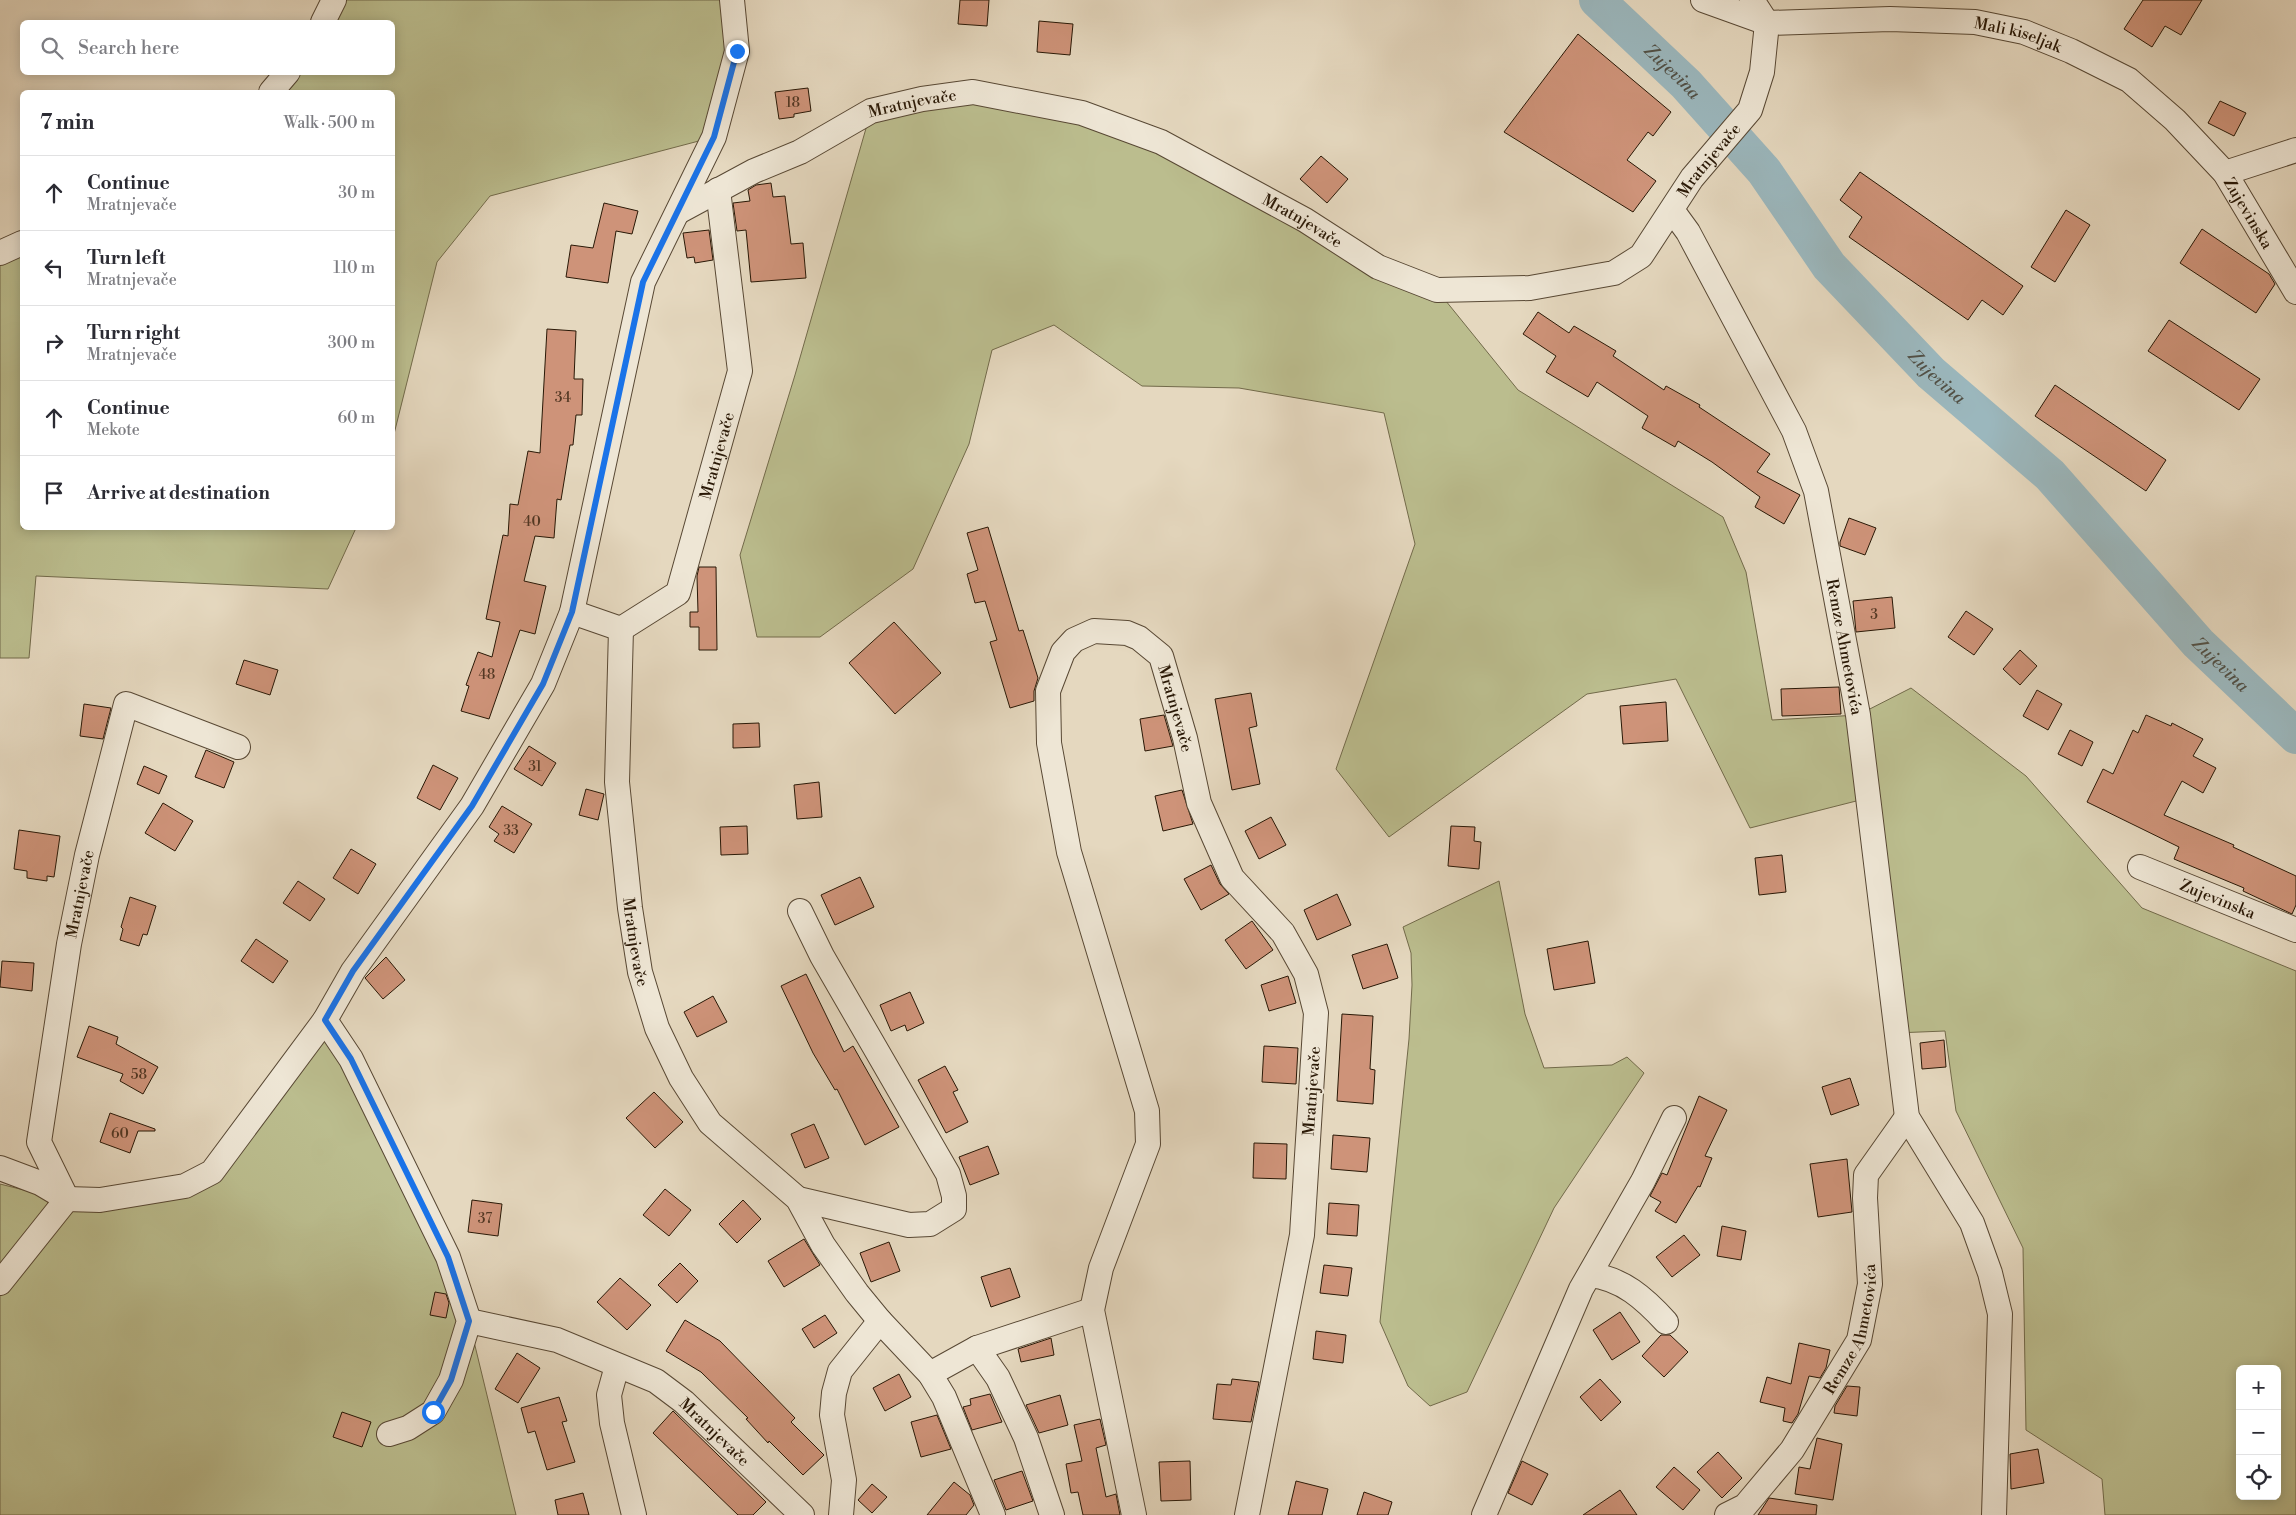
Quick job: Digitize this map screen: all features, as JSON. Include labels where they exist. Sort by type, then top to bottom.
[{"type":"street","points":[[324,20],[334,0]]},
{"type":"street","points":[[0,1168],[40,1183],[67,1199],[100,1200],[185,1186],[212,1172],[325,1020],[353,971],[472,806],[543,684],[572,612],[643,282],[714,137],[737,51],[732,0]]},
{"type":"street","name":"Mali kiseljak","points":[[1703,0],[1767,23],[1890,19],[1975,22],[2024,32],[2071,51],[2129,80],[2175,120],[2225,174]]},
{"type":"street","points":[[1752,0],[1767,23]]},
{"type":"street","name":"Mratnjevače","points":[[678,212],[754,171],[800,152],[871,111],[922,98],[973,92],[1082,113],[1161,142],[1305,220],[1378,267],[1437,290],[1530,288],[1614,273],[1641,256],[1692,178],[1750,110],[1762,72],[1767,23]]},
{"type":"street","points":[[273,90],[285,75]]},
{"type":"street","name":"Zujevinska","points":[[2296,150],[2225,174],[2296,292]]},
{"type":"street","name":"Mratnjevače","points":[[718,190],[740,371],[678,593],[622,629],[617,782],[630,908],[643,981],[657,1028],[681,1078],[710,1123],[798,1199],[823,1245],[880,1321],[930,1374],[944,1397],[993,1515]]},
{"type":"street","name":"Remze Ahmetovića","points":[[1672,210],[1688,232],[1794,431],[1816,491],[1858,715],[1907,1117],[1972,1223],[1990,1273],[2000,1314],[1994,1515]]},
{"type":"street","points":[[0,253],[20,244]]},
{"type":"street","points":[[572,612],[622,629]]},
{"type":"street","name":"Mratnjevače","points":[[1134,1515],[1092,1310],[1101,1268],[1148,1144],[1147,1111],[1069,852],[1049,743],[1048,691],[1063,652],[1074,640],[1094,631],[1127,634],[1139,638],[1161,656],[1185,738],[1199,803],[1232,878],[1283,933],[1306,974],[1316,1013],[1302,1235],[1247,1515]]},
{"type":"street","name":"Mratnjevače","points":[[67,1199],[39,1142],[68,954],[87,855],[126,704],[238,746]]},
{"type":"street","name":"Zujevinska","points":[[2140,866],[2296,930]]},
{"type":"street","name":"Mratnjevače","points":[[798,1199],[909,1225],[930,1224],[954,1209],[954,1196],[948,1174],[822,956],[800,911]]},
{"type":"street","points":[[325,1020],[351,1059],[448,1257],[469,1321],[451,1380],[433,1412],[408,1428],[388,1434]]},
{"type":"street","name":"Remze Ahmetovića","points":[[1727,1515],[1745,1506],[1792,1450],[1859,1340],[1870,1284],[1865,1198],[1866,1175],[1907,1117]]},
{"type":"street","points":[[1484,1515],[1581,1289],[1643,1181],[1674,1118]]},
{"type":"street","points":[[0,1283],[67,1199]]},
{"type":"street","points":[[1590,1275],[1608,1277],[1624,1286],[1649,1302],[1666,1322]]},
{"type":"street","points":[[930,1374],[976,1348],[1092,1310]]},
{"type":"street","name":"Mratnjevače","points":[[469,1321],[557,1340],[656,1381],[684,1402],[802,1515]]},
{"type":"street","points":[[841,1515],[844,1480],[832,1415],[834,1394],[840,1371],[880,1321]]},
{"type":"street","points":[[976,1348],[998,1378],[1026,1438],[1052,1515]]},
{"type":"street","points":[[618,1366],[609,1395],[612,1423],[634,1515]]},
{"type":"green space","points":[[334,0],[732,0],[714,137],[490,196],[437,262],[395,430],[395,90],[273,90],[286,75],[395,75],[395,20],[324,20]]},
{"type":"green space","points":[[973,92],[1082,113],[1437,290],[1518,390],[1723,517],[1746,572],[1772,720],[1858,715],[1911,688],[2026,776],[2142,908],[2296,971],[2296,1515],[2105,1515],[2102,1479],[2026,1430],[2023,1248],[1956,1111],[1945,1031],[1895,1033],[1868,798],[1750,828],[1676,679],[1587,694],[1389,837],[1336,769],[1415,544],[1384,413],[1239,388],[1142,386],[1054,325],[992,350],[969,444],[913,569],[820,637],[757,637],[740,555],[795,375],[871,111]]},
{"type":"green space","points":[[20,244],[20,530],[355,530],[328,589],[36,576],[29,658],[0,658],[0,253]]},
{"type":"green space","points":[[1499,881],[1525,1014],[1544,1068],[1612,1065],[1627,1057],[1644,1073],[1554,1208],[1467,1392],[1430,1406],[1408,1386],[1380,1322],[1409,1039],[1412,985],[1411,953],[1403,927]]},
{"type":"green space","points":[[325,1020],[469,1321],[516,1515],[0,1515],[0,1184],[48,1196],[47,1224],[67,1199],[185,1186]]},
{"type":"building","points":[[960,0],[989,0],[987,26],[958,24]]},
{"type":"building","points":[[2143,0],[2202,0],[2181,35],[2165,26],[2152,47],[2124,29]]},
{"type":"building","points":[[1039,21],[1073,24],[1070,55],[1037,52]]},
{"type":"building","points":[[1578,34],[1671,112],[1653,136],[1648,132],[1627,160],[1656,181],[1633,212],[1504,132]]},
{"type":"building","points":[[808,88],[811,111],[794,114],[794,117],[779,119],[775,92]]},
{"type":"building","points":[[2220,101],[2246,113],[2234,136],[2208,123]]},
{"type":"building","points":[[1321,156],[1348,179],[1327,203],[1300,179]]},
{"type":"building","points":[[1860,172],[2023,286],[2003,315],[1982,300],[1968,320],[1849,237],[1862,217],[1840,200]]},
{"type":"building","points":[[771,183],[773,197],[785,196],[791,244],[803,243],[806,278],[751,282],[746,230],[737,231],[733,203],[750,201],[748,190],[756,185]]},
{"type":"building","points":[[604,203],[638,211],[632,234],[616,231],[608,283],[566,277],[571,245],[593,248]]},
{"type":"building","points":[[2066,210],[2090,225],[2055,282],[2031,267]]},
{"type":"building","points":[[2202,229],[2269,274],[2275,284],[2256,313],[2180,263]]},
{"type":"building","points":[[709,230],[713,260],[695,263],[694,257],[687,258],[683,233]]},
{"type":"building","points":[[1538,312],[1569,333],[1574,326],[1616,351],[1613,356],[1664,390],[1666,386],[1700,405],[1699,407],[1770,454],[1757,472],[1800,495],[1784,524],[1755,507],[1760,497],[1712,462],[1678,441],[1675,447],[1642,428],[1648,416],[1597,382],[1588,397],[1546,372],[1556,356],[1523,334]]},
{"type":"building","points":[[2169,320],[2260,379],[2239,410],[2148,351]]},
{"type":"building","points":[[547,329],[576,331],[574,379],[583,379],[582,415],[576,415],[573,445],[570,445],[561,500],[557,499],[554,538],[535,536],[524,581],[546,586],[535,634],[520,630],[489,719],[461,711],[469,686],[466,685],[478,652],[492,657],[500,622],[486,619],[503,535],[508,536],[510,504],[518,505],[528,451],[540,453]]},
{"type":"building","points":[[2055,385],[2166,460],[2146,491],[2035,416]]},
{"type":"building","points":[[1849,518],[1876,528],[1865,555],[1840,546]]},
{"type":"building","points":[[988,527],[1019,631],[1023,630],[1038,678],[1034,691],[1034,701],[1010,708],[990,642],[997,640],[985,601],[975,603],[967,574],[978,570],[967,533]]},
{"type":"building","points":[[699,567],[716,567],[717,650],[699,650],[699,627],[690,627],[690,612],[698,612],[697,576]]},
{"type":"building","points":[[1892,597],[1895,628],[1856,632],[1853,601]]},
{"type":"building","points":[[1966,611],[1993,629],[1974,655],[1948,637]]},
{"type":"building","points":[[894,622],[941,673],[895,714],[849,663]]},
{"type":"building","points":[[2020,650],[2037,666],[2020,685],[2003,669]]},
{"type":"building","points":[[244,660],[278,670],[270,695],[236,684]]},
{"type":"building","points":[[1839,687],[1841,714],[1782,716],[1781,689]]},
{"type":"building","points":[[2037,690],[2062,704],[2048,730],[2023,716]]},
{"type":"building","points":[[1251,693],[1257,726],[1249,728],[1260,784],[1232,790],[1215,699]]},
{"type":"building","points":[[1666,702],[1668,741],[1623,744],[1620,706]]},
{"type":"building","points":[[84,704],[111,708],[103,739],[80,736]]},
{"type":"building","points":[[1164,715],[1173,746],[1145,751],[1140,719]]},
{"type":"building","points":[[2146,715],[2171,726],[2172,723],[2203,739],[2193,756],[2216,768],[2203,793],[2182,781],[2164,815],[2234,845],[2233,847],[2296,876],[2296,905],[2292,914],[2243,891],[2244,888],[2174,859],[2179,847],[2087,802],[2103,769],[2113,774],[2133,730],[2138,733]]},
{"type":"building","points":[[759,723],[760,747],[733,748],[733,724]]},
{"type":"building","points":[[2070,730],[2093,742],[2082,766],[2058,754]]},
{"type":"building","points":[[529,746],[556,763],[542,786],[514,769]]},
{"type":"building","points":[[206,750],[234,762],[224,788],[195,777]]},
{"type":"building","points":[[433,765],[458,778],[440,810],[417,798]]},
{"type":"building","points":[[144,766],[167,776],[159,794],[137,784]]},
{"type":"building","points":[[819,782],[822,817],[797,819],[794,785]]},
{"type":"building","points":[[586,789],[604,794],[598,820],[579,815]]},
{"type":"building","points":[[1182,790],[1193,824],[1163,831],[1155,796]]},
{"type":"building","points":[[163,803],[193,821],[175,851],[145,833]]},
{"type":"building","points":[[502,806],[532,824],[514,853],[494,841],[499,834],[489,827]]},
{"type":"building","points":[[1271,817],[1286,845],[1259,859],[1245,831]]},
{"type":"building","points":[[747,826],[748,854],[721,855],[720,827]]},
{"type":"building","points":[[1451,826],[1475,827],[1474,841],[1481,842],[1479,869],[1448,866]]},
{"type":"building","points":[[19,830],[60,836],[54,877],[47,876],[47,881],[27,878],[27,871],[14,869]]},
{"type":"building","points":[[351,849],[376,864],[358,894],[333,878]]},
{"type":"building","points":[[1782,855],[1786,892],[1759,895],[1755,858]]},
{"type":"building","points":[[1211,865],[1220,884],[1229,894],[1201,910],[1184,879]]},
{"type":"building","points":[[860,877],[874,907],[835,925],[821,895]]},
{"type":"building","points":[[298,881],[325,899],[310,921],[283,903]]},
{"type":"building","points":[[1337,894],[1351,925],[1317,940],[1304,910]]},
{"type":"building","points":[[130,897],[156,906],[147,935],[143,934],[139,946],[120,940],[123,929],[121,927]]},
{"type":"building","points":[[1252,921],[1273,950],[1246,969],[1225,940]]},
{"type":"building","points":[[256,939],[288,961],[273,983],[241,961]]},
{"type":"building","points":[[1588,941],[1595,983],[1554,990],[1547,949]]},
{"type":"building","points":[[1387,944],[1398,978],[1363,989],[1352,955]]},
{"type":"building","points":[[386,957],[405,980],[383,999],[365,978]]},
{"type":"building","points":[[2,961],[34,963],[32,991],[0,987]]},
{"type":"building","points":[[806,974],[844,1052],[853,1046],[899,1127],[865,1145],[837,1089],[835,1090],[813,1053],[781,986]]},
{"type":"building","points":[[1288,976],[1296,1003],[1269,1011],[1261,985]]},
{"type":"building","points":[[910,992],[924,1023],[907,1031],[905,1025],[891,1031],[880,1005]]},
{"type":"building","points":[[713,996],[727,1022],[697,1037],[684,1012]]},
{"type":"building","points":[[1342,1014],[1373,1016],[1370,1069],[1375,1070],[1373,1104],[1337,1101]]},
{"type":"building","points":[[89,1026],[118,1037],[116,1044],[158,1067],[143,1094],[120,1081],[123,1074],[77,1057]]},
{"type":"building","points":[[1944,1040],[1946,1067],[1922,1069],[1920,1043]]},
{"type":"building","points":[[1264,1046],[1298,1048],[1296,1084],[1262,1082]]},
{"type":"building","points":[[945,1066],[958,1090],[953,1092],[968,1122],[946,1133],[918,1080]]},
{"type":"building","points":[[1850,1078],[1859,1105],[1831,1115],[1822,1087]]},
{"type":"building","points":[[654,1092],[683,1122],[655,1148],[626,1118]]},
{"type":"building","points":[[1699,1096],[1727,1110],[1705,1156],[1712,1158],[1700,1187],[1698,1186],[1676,1223],[1655,1211],[1661,1202],[1650,1196],[1662,1173],[1667,1175]]},
{"type":"building","points":[[110,1113],[155,1129],[155,1131],[138,1131],[130,1153],[100,1142]]},
{"type":"building","points":[[814,1124],[829,1158],[805,1168],[791,1134]]},
{"type":"building","points":[[1333,1135],[1370,1138],[1367,1172],[1331,1169]]},
{"type":"building","points":[[1254,1143],[1287,1144],[1286,1179],[1253,1178]]},
{"type":"building","points":[[988,1146],[999,1174],[970,1185],[959,1157]]},
{"type":"building","points":[[1847,1159],[1852,1212],[1818,1217],[1810,1164]]},
{"type":"building","points":[[665,1189],[691,1210],[669,1236],[643,1215]]},
{"type":"building","points":[[472,1200],[502,1204],[498,1236],[468,1232]]},
{"type":"building","points":[[743,1200],[761,1219],[737,1243],[719,1224]]},
{"type":"building","points":[[1329,1203],[1359,1205],[1357,1236],[1327,1234]]},
{"type":"building","points":[[1722,1226],[1746,1231],[1741,1260],[1717,1256]]},
{"type":"building","points":[[1684,1235],[1700,1255],[1672,1277],[1656,1257]]},
{"type":"building","points":[[804,1239],[820,1265],[784,1287],[768,1261]]},
{"type":"building","points":[[889,1242],[900,1271],[871,1282],[860,1253]]},
{"type":"building","points":[[680,1263],[698,1281],[677,1303],[658,1285]]},
{"type":"building","points":[[1324,1265],[1352,1268],[1348,1296],[1320,1293]]},
{"type":"building","points":[[1010,1268],[1020,1297],[991,1307],[981,1277]]},
{"type":"building","points":[[620,1278],[651,1305],[627,1330],[597,1302]]},
{"type":"building","points":[[435,1292],[446,1294],[449,1303],[446,1318],[430,1315]]},
{"type":"building","points":[[1620,1312],[1640,1342],[1612,1360],[1593,1330]]},
{"type":"building","points":[[825,1315],[837,1333],[814,1348],[802,1329]]},
{"type":"building","points":[[685,1320],[720,1341],[795,1418],[791,1422],[824,1455],[803,1475],[769,1441],[768,1443],[746,1419],[748,1418],[701,1372],[666,1351]]},
{"type":"building","points":[[1316,1331],[1346,1335],[1343,1363],[1313,1359]]},
{"type":"building","points":[[1661,1335],[1670,1335],[1688,1352],[1664,1377],[1642,1356]]},
{"type":"building","points":[[1051,1338],[1054,1355],[1021,1362],[1018,1349]]},
{"type":"building","points":[[1799,1343],[1830,1350],[1826,1368],[1820,1378],[1809,1376],[1798,1414],[1792,1423],[1783,1421],[1785,1408],[1760,1402],[1767,1377],[1791,1384]]},
{"type":"building","points":[[517,1353],[540,1368],[518,1403],[495,1389]]},
{"type":"building","points":[[899,1374],[911,1397],[885,1411],[873,1388]]},
{"type":"building","points":[[1232,1379],[1259,1382],[1251,1422],[1213,1419],[1217,1384],[1231,1385]]},
{"type":"building","points":[[1600,1379],[1621,1402],[1601,1421],[1580,1397]]},
{"type":"building","points":[[1847,1386],[1860,1387],[1857,1416],[1834,1413],[1835,1406]]},
{"type":"building","points":[[990,1394],[1002,1422],[972,1430],[963,1407],[971,1405],[970,1399]]},
{"type":"building","points":[[1060,1395],[1068,1425],[1039,1433],[1026,1405]]},
{"type":"building","points":[[559,1397],[567,1421],[562,1422],[575,1462],[547,1470],[535,1431],[528,1433],[521,1408]]},
{"type":"building","points":[[673,1411],[766,1502],[753,1515],[738,1515],[653,1433]]},
{"type":"building","points":[[342,1412],[371,1422],[362,1447],[333,1437]]},
{"type":"building","points":[[937,1415],[951,1449],[921,1457],[911,1422]]},
{"type":"building","points":[[1100,1419],[1106,1445],[1096,1448],[1106,1497],[1116,1494],[1120,1515],[1083,1515],[1078,1492],[1071,1493],[1066,1464],[1082,1461],[1074,1425]]},
{"type":"building","points":[[1817,1438],[1842,1444],[1833,1500],[1795,1494],[1799,1467],[1810,1469]]},
{"type":"building","points":[[2038,1449],[2044,1483],[2011,1489],[2010,1454]]},
{"type":"building","points":[[1718,1452],[1742,1478],[1722,1498],[1697,1472]]},
{"type":"building","points":[[1190,1461],[1191,1500],[1161,1501],[1159,1462]]},
{"type":"building","points":[[1522,1461],[1548,1474],[1532,1505],[1508,1493]]},
{"type":"building","points":[[1674,1467],[1700,1490],[1683,1510],[1656,1487]]},
{"type":"building","points":[[1022,1471],[1033,1501],[1006,1510],[994,1480]]},
{"type":"building","points":[[1296,1481],[1328,1489],[1322,1515],[1288,1515]]},
{"type":"building","points":[[954,1482],[970,1495],[974,1505],[966,1515],[927,1515]]},
{"type":"building","points":[[872,1484],[887,1497],[872,1513],[858,1500]]},
{"type":"building","points":[[1620,1490],[1637,1515],[1583,1515]]},
{"type":"building","points":[[1364,1492],[1392,1502],[1388,1515],[1357,1515]]},
{"type":"building","points":[[583,1493],[589,1515],[558,1515],[555,1500]]},
{"type":"building","points":[[1769,1498],[1817,1505],[1816,1515],[1758,1515]]},
{"type":"waterway","name":"Zujevina","points":[[1597,0],[1686,84],[1764,171],[1829,266],[1931,373],[2050,475],[2198,643],[2296,736]]},
{"type":"route","points":[[433,1412],[451,1380],[469,1321],[448,1257],[351,1059],[325,1020],[353,971],[472,806],[543,684],[572,612],[643,282],[714,137],[737,51]]}]
